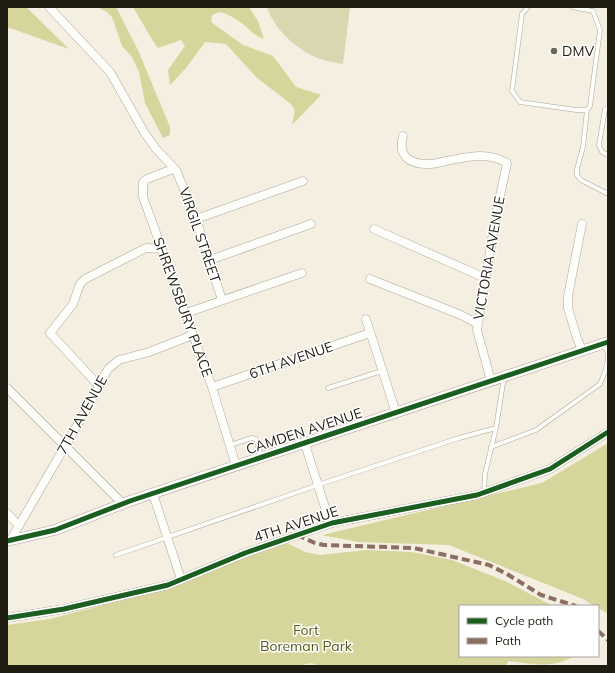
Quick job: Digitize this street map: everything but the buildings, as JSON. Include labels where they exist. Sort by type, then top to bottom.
[{"type":"street","points":[[49,7],[110,72],[144,132],[156,149],[176,170]]},
{"type":"street","name":"VICTORIA AVENUE","points":[[403,136],[403,154],[411,162],[431,164],[459,158],[480,156],[502,160],[507,163],[496,215],[477,330],[491,381]]},
{"type":"street","name":"SHREWSBURY PLACE","points":[[176,170],[173,169],[143,182],[143,197],[212,387],[236,466]]},
{"type":"street","name":"VIRGIL STREET","points":[[176,170],[196,219],[222,300]]},
{"type":"street","points":[[196,219],[303,181]]},
{"type":"street","points":[[210,260],[311,224]]},
{"type":"street","points":[[582,224],[568,296],[568,308],[582,350]]},
{"type":"street","points":[[374,229],[485,278]]},
{"type":"street","points":[[99,386],[50,333],[73,304],[80,284],[85,278],[146,248],[162,249]]},
{"type":"street","points":[[186,313],[302,273]]},
{"type":"street","points":[[370,279],[461,315],[478,324]]},
{"type":"street","points":[[366,319],[396,413]]},
{"type":"street","name":"6TH AVENUE","points":[[212,387],[370,333]]},
{"type":"street","name":"7TH AVENUE","points":[[8,541],[19,526],[108,369],[119,360],[149,352],[193,335]]},
{"type":"street","name":"CAMDEN AVENUE","points":[[8,541],[55,530],[123,504],[606,343]]},
{"type":"street","points":[[7,388],[123,504]]},
{"type":"street","name":"4TH AVENUE","points":[[7,618],[64,609],[168,585],[245,553],[330,523],[477,495],[550,469],[608,432]]},
{"type":"street","points":[[305,444],[330,523]]},
{"type":"street","points":[[153,494],[181,579]]},
{"type":"street","points":[[7,513],[19,526]]},
{"type":"lane","points":[[528,7],[522,14],[512,91],[520,102],[576,110],[587,110]]},
{"type":"lane","points":[[572,7],[593,11],[600,30],[590,106],[587,110],[583,147],[577,169],[577,175],[581,180],[608,194]]},
{"type":"lane","points":[[608,108],[606,110],[599,145],[602,152],[608,155]]},
{"type":"lane","points":[[492,447],[536,430],[600,384],[608,360],[606,343]]},
{"type":"lane","points":[[328,388],[382,371]]},
{"type":"lane","points":[[484,492],[485,474],[496,428],[504,377]]},
{"type":"lane","points":[[116,555],[318,485],[459,438],[496,428]]},
{"type":"lane","points":[[229,445],[252,438],[256,439],[261,458]]},
{"type":"green space","points":[[7,7],[26,7],[69,49],[7,27]]},
{"type":"green space","points":[[97,7],[116,7],[138,50],[170,127],[170,135],[163,138],[145,103],[139,72],[132,57],[122,46],[112,17],[107,12]]},
{"type":"green space","points":[[133,7],[249,7],[258,21],[264,39],[254,34],[242,23],[224,13],[219,12],[212,15],[211,22],[243,45],[273,56],[296,87],[321,95],[292,125],[295,110],[291,104],[256,77],[226,44],[205,42],[186,68],[170,85],[168,70],[185,46],[181,40],[158,48]]},
{"type":"green space","points":[[267,7],[350,7],[343,64],[317,58],[298,47],[279,29]]},
{"type":"green space","points":[[608,443],[608,614],[599,609],[599,605],[592,605],[583,599],[449,545],[358,542],[322,535],[542,483]]},
{"type":"green space","name":"Fort Boreman Park","points":[[285,542],[305,552],[320,555],[367,550],[412,552],[452,560],[505,581],[551,605],[459,605],[459,657],[572,657],[558,663],[550,664],[509,661],[505,666],[318,666],[312,663],[296,666],[7,666],[7,625],[50,619],[160,590]]},
{"type":"marked path","points":[[297,535],[315,543],[324,545],[414,548],[489,565],[541,595],[573,605]]},
{"type":"marked path","points":[[599,632],[608,640]]},
{"type":"cycle path","points":[[7,541],[55,530],[130,501],[608,342]]},
{"type":"cycle path","points":[[7,618],[64,609],[168,585],[245,553],[332,523],[477,495],[550,469],[608,432]]},
{"type":"place","name":"DMV","points":[[554,51]]}]
